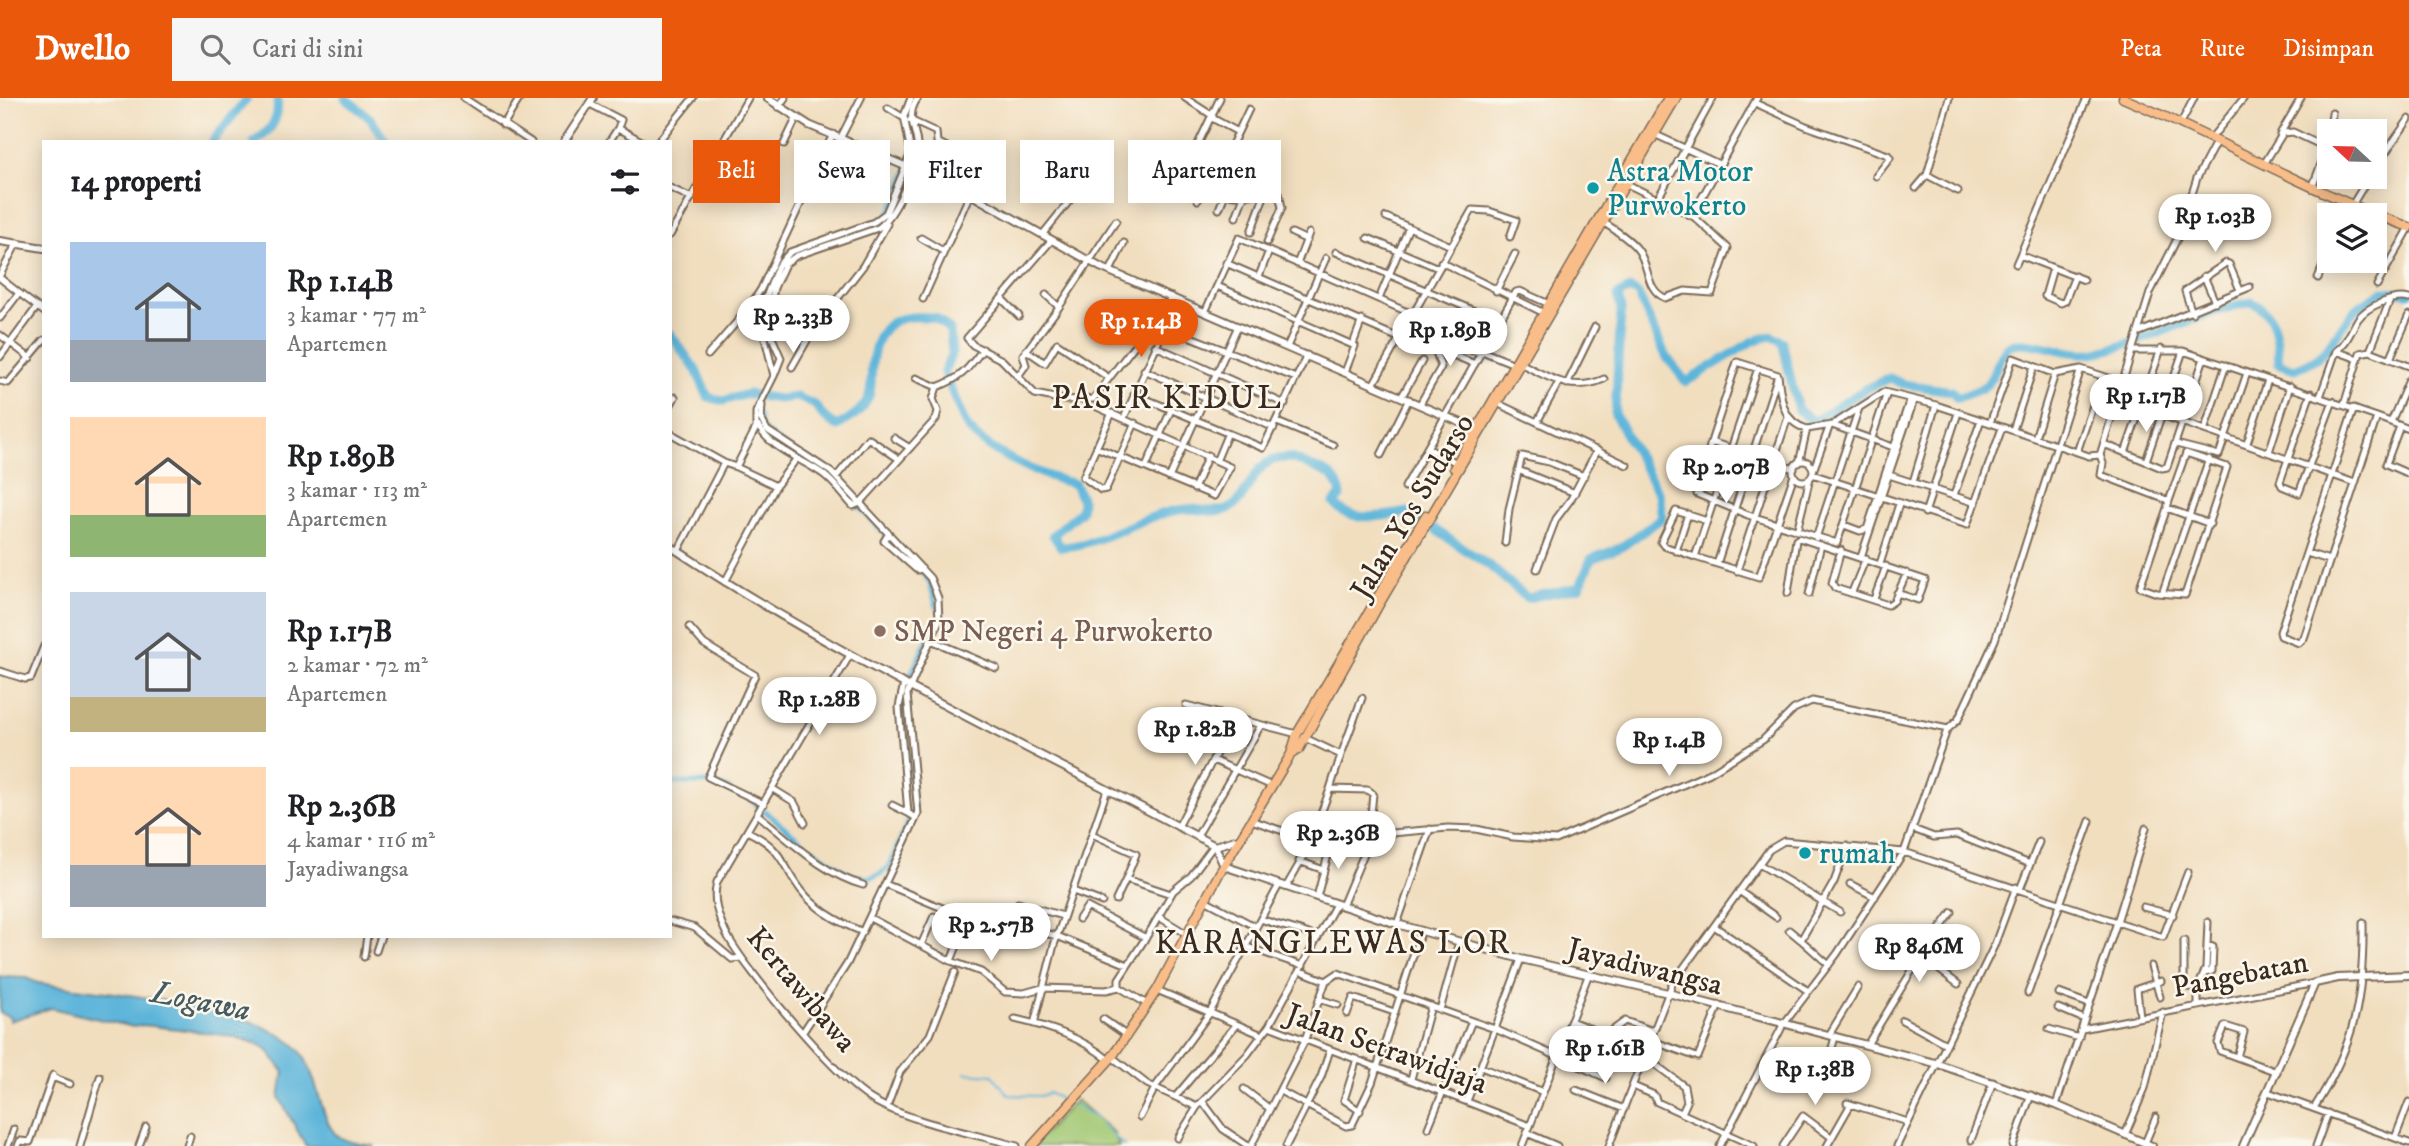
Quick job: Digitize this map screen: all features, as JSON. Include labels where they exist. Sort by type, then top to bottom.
[{"type":"highway","name":"Jalan Yos Sudarso","points":[[1438,499],[1457,463],[1499,404],[1544,313],[1668,98]]},
{"type":"highway","name":"Jalan Yos Sudarso","points":[[1032,1146],[1110,1059],[1157,990],[1219,874],[1676,98]]},
{"type":"highway","points":[[2123,98],[2215,139],[2311,188],[2348,203]]},
{"type":"highway","points":[[2387,217],[2408,225]]},
{"type":"street","points":[[465,98],[528,140]]},
{"type":"street","points":[[503,125],[520,98]]},
{"type":"street","points":[[661,140],[693,98]]},
{"type":"street","points":[[724,140],[748,98]]},
{"type":"street","points":[[767,98],[796,119],[846,140]]},
{"type":"street","points":[[778,107],[785,98]]},
{"type":"street","points":[[841,138],[861,98]]},
{"type":"street","points":[[911,98],[907,119],[915,140]]},
{"type":"street","points":[[907,119],[918,98]]},
{"type":"street","points":[[1185,98],[1238,132]]},
{"type":"street","points":[[1200,140],[1220,98]]},
{"type":"street","points":[[1657,200],[1713,98]]},
{"type":"street","points":[[1916,188],[1927,175],[1949,98]]},
{"type":"street","points":[[2016,264],[2087,98]]},
{"type":"street","points":[[2181,123],[2194,98]]},
{"type":"street","points":[[1778,375],[1782,404],[1788,417],[1807,429],[1831,425],[1879,394],[1887,393],[1936,405],[2093,457],[2099,455],[2119,400],[2150,293],[2181,230],[2197,178],[2215,139],[2244,98]]},
{"type":"street","points":[[2264,164],[2301,98]]},
{"type":"street","points":[[1694,217],[1719,164],[1756,100],[1806,126],[1888,155],[1890,159],[1876,176]]},
{"type":"street","points":[[565,140],[591,101],[621,120],[610,140]]},
{"type":"street","points":[[888,108],[936,132],[937,140]]},
{"type":"street","points":[[1234,140],[1250,109]]},
{"type":"street","points":[[2331,119],[2332,113]]},
{"type":"street","points":[[785,144],[796,119]]},
{"type":"street","points":[[2387,151],[2409,119]]},
{"type":"street","points":[[618,128],[639,140]]},
{"type":"street","points":[[2280,134],[2293,132],[2317,143]]},
{"type":"street","points":[[830,140],[833,134]]},
{"type":"street","points":[[1654,134],[1719,164]]},
{"type":"street","points":[[2311,188],[2317,173]]},
{"type":"street","points":[[1927,175],[1958,191]]},
{"type":"street","points":[[792,367],[813,330],[863,265],[888,221],[904,177]]},
{"type":"street","points":[[736,467],[760,425],[763,403],[781,362],[769,329],[769,298],[790,252],[880,219],[902,183]]},
{"type":"street","points":[[1603,222],[1639,252],[1647,265],[1649,281],[1656,292],[1665,298],[1685,291],[1712,293],[1727,254],[1726,246],[1694,217],[1625,183]]},
{"type":"street","points":[[672,189],[692,198],[672,235]]},
{"type":"street","points":[[1267,242],[1283,202],[1281,199]]},
{"type":"street","points":[[708,355],[758,293],[800,203]]},
{"type":"street","points":[[923,299],[966,203]]},
{"type":"street","points":[[986,203],[1090,262],[1480,430]]},
{"type":"street","points":[[1042,235],[1068,203]]},
{"type":"street","points":[[1219,209],[1221,203]]},
{"type":"street","points":[[1236,217],[1241,203]]},
{"type":"street","points":[[1251,232],[1262,203]]},
{"type":"street","points":[[1374,383],[1474,209],[1516,220],[1510,237]]},
{"type":"street","points":[[1386,217],[1451,246]]},
{"type":"street","points":[[672,221],[678,224]]},
{"type":"street","points":[[775,280],[785,264],[796,256],[878,228],[888,221]]},
{"type":"street","points":[[1018,376],[1026,365],[1022,357],[1026,350],[1059,307],[1116,221]]},
{"type":"street","points":[[2377,285],[2408,225]]},
{"type":"street","points":[[1379,299],[1409,227]]},
{"type":"street","points":[[1292,233],[1307,240]]},
{"type":"street","points":[[1297,264],[1309,233]]},
{"type":"street","points":[[921,238],[943,251]]},
{"type":"street","points":[[1205,312],[1239,238],[1412,314]]},
{"type":"street","points":[[1368,238],[1440,265],[1544,313]]},
{"type":"street","points":[[0,241],[42,248]]},
{"type":"street","points":[[1051,242],[969,334],[970,344],[1002,360],[1035,394],[1087,401],[1093,399],[1172,297]]},
{"type":"street","points":[[17,243],[0,276],[42,311]]},
{"type":"street","points":[[1110,271],[1124,243]]},
{"type":"street","points":[[1259,276],[1269,251]]},
{"type":"street","points":[[1336,253],[1498,321]]},
{"type":"street","points":[[1496,291],[1515,254]]},
{"type":"street","points":[[2020,254],[2084,280]]},
{"type":"street","points":[[1287,347],[1326,258]]},
{"type":"street","points":[[1226,263],[1399,338]]},
{"type":"street","points":[[2192,313],[2185,293],[2204,276],[2229,263],[2240,290]]},
{"type":"street","points":[[2053,268],[2045,296],[2061,303],[2065,302],[2075,276]]},
{"type":"street","points":[[2318,278],[2320,273]]},
{"type":"street","points":[[2204,276],[2215,302]]},
{"type":"street","points":[[1217,286],[1353,344],[1356,349],[1345,372]]},
{"type":"street","points":[[2139,333],[2249,287]]},
{"type":"street","points":[[1405,487],[1511,299],[1520,291],[1549,304]]},
{"type":"street","points":[[0,318],[19,293]]},
{"type":"street","points":[[758,293],[769,298]]},
{"type":"street","points":[[1046,295],[1059,307]]},
{"type":"street","points":[[1002,299],[1019,316]]},
{"type":"street","points":[[2320,397],[2336,351],[2344,346],[2359,317],[2390,300],[2409,299]]},
{"type":"street","points":[[2336,351],[2359,356],[2370,351],[2390,300]]},
{"type":"street","points":[[0,357],[37,307]]},
{"type":"street","points":[[2390,359],[2409,315]]},
{"type":"street","points":[[1353,344],[1362,320]]},
{"type":"street","points":[[1169,478],[1238,326]]},
{"type":"street","points":[[1124,418],[1163,328],[1167,327],[1296,378]]},
{"type":"street","points":[[1567,384],[1595,327]]},
{"type":"street","points":[[0,335],[30,358]]},
{"type":"street","points":[[1420,404],[1441,367],[1434,342],[1438,338],[1518,364],[1567,384],[1592,384],[1604,379]]},
{"type":"street","points":[[0,382],[8,383],[42,343]]},
{"type":"street","points":[[1026,350],[1045,363],[1057,343],[1109,378]]},
{"type":"street","points":[[1155,346],[1285,404]]},
{"type":"street","points":[[2344,346],[2359,356]]},
{"type":"street","points":[[1436,348],[1475,364]]},
{"type":"street","points":[[916,378],[939,386],[952,383],[965,373],[983,349]]},
{"type":"street","points":[[2125,453],[2161,349]]},
{"type":"street","points":[[2134,350],[2183,351],[2409,429]]},
{"type":"street","points":[[2146,461],[2183,351]]},
{"type":"street","points":[[2370,351],[2409,366]]},
{"type":"street","points":[[1134,394],[1263,448],[1307,355]]},
{"type":"street","points":[[2344,405],[2359,356]]},
{"type":"street","points":[[2104,444],[2165,468],[2184,422],[2204,358]]},
{"type":"street","points":[[1990,423],[2012,359],[2055,374],[2081,369],[2124,383]]},
{"type":"street","points":[[1381,455],[1422,361]]},
{"type":"street","points":[[1778,375],[1741,362],[1736,364],[1696,492],[1734,510],[1816,538],[1837,543],[1844,529]]},
{"type":"street","points":[[2205,428],[2226,365]]},
{"type":"street","points":[[2013,430],[2034,366]]},
{"type":"street","points":[[1695,557],[1758,368]]},
{"type":"street","points":[[1720,1146],[1725,1131],[1783,1025],[1829,965],[1904,852],[1947,731],[1958,720],[1995,640],[2081,369]]},
{"type":"street","points":[[1144,370],[1276,425],[1333,445]]},
{"type":"street","points":[[2176,444],[2218,456],[2246,373]]},
{"type":"street","points":[[2035,438],[2055,374]]},
{"type":"street","points":[[1717,564],[1778,375]]},
{"type":"street","points":[[2077,452],[2103,376]]},
{"type":"street","points":[[2247,443],[2268,380]]},
{"type":"street","points":[[2391,422],[2409,380]]},
{"type":"street","points":[[1537,422],[1559,382]]},
{"type":"street","points":[[857,504],[938,415],[933,399],[939,386]]},
{"type":"street","points":[[2269,452],[2290,386]]},
{"type":"street","points":[[1887,393],[1855,489],[1839,550],[1833,586],[1888,605],[1907,573]]},
{"type":"street","points":[[2311,393],[2280,484],[2299,493],[2311,467],[2333,401]]},
{"type":"street","points":[[672,402],[675,397]]},
{"type":"street","points":[[1886,474],[1893,447],[1912,399]]},
{"type":"street","points":[[1853,592],[1886,474],[1912,399]]},
{"type":"street","points":[[2119,400],[2227,435],[2355,483]]},
{"type":"street","points":[[1499,404],[1628,465]]},
{"type":"street","points":[[1913,482],[1936,405]]},
{"type":"street","points":[[1097,407],[1230,467],[1217,494],[1207,495],[1098,448]]},
{"type":"street","points":[[1816,538],[1859,408]]},
{"type":"street","points":[[2354,408],[2280,632],[2281,636],[2299,643],[2303,640],[2377,417]]},
{"type":"street","points":[[1146,467],[1171,410]]},
{"type":"street","points":[[1112,413],[1083,477],[1101,490],[1106,489],[1135,423]]},
{"type":"street","points":[[1925,513],[1958,413]]},
{"type":"street","points":[[1737,571],[1788,417]]},
{"type":"street","points":[[1954,495],[1981,420]]},
{"type":"street","points":[[760,425],[831,480],[857,504]]},
{"type":"street","points":[[1831,425],[1893,447]]},
{"type":"street","points":[[1797,531],[1812,474],[1831,425]]},
{"type":"street","points":[[2400,426],[2386,464],[2409,472]]},
{"type":"street","points":[[1712,442],[1773,462],[1794,472],[1802,481],[1812,474],[1835,480],[1925,513],[1967,525],[2001,428]]},
{"type":"street","points":[[1707,521],[1674,512],[1661,542],[1676,551],[1737,571],[1761,575],[1776,524],[1799,463],[1807,429]]},
{"type":"street","points":[[672,434],[724,463],[776,486]]},
{"type":"street","points":[[1217,459],[1227,435]]},
{"type":"street","points":[[836,477],[869,438],[899,459]]},
{"type":"street","points":[[894,438],[910,448]]},
{"type":"street","points":[[1427,449],[1457,463]]},
{"type":"street","points":[[1537,569],[1556,519],[1575,493],[1597,450]]},
{"type":"street","points":[[2186,453],[2209,459],[2228,469],[2186,593],[2157,593],[2140,585],[2169,501],[2186,453]]},
{"type":"street","points":[[1194,489],[1208,455]]},
{"type":"street","points":[[1505,543],[1520,458],[1524,455],[1584,476]]},
{"type":"street","points":[[2099,455],[2103,463],[2101,475],[2169,501]]},
{"type":"street","points":[[798,456],[823,466],[836,477],[886,536],[930,578],[940,613],[931,640],[906,684],[903,718],[912,816]]},
{"type":"street","points":[[725,582],[776,486],[798,456]]},
{"type":"street","points":[[2163,591],[2209,459]]},
{"type":"street","points":[[678,551],[724,463]]},
{"type":"street","points":[[1799,463],[1809,464],[1812,474]]},
{"type":"street","points":[[1518,470],[1575,493]]},
{"type":"street","points":[[1886,474],[1976,503]]},
{"type":"street","points":[[1844,529],[1866,530],[1879,497]]},
{"type":"street","points":[[1874,599],[1899,503]]},
{"type":"street","points":[[2167,509],[2210,524]]},
{"type":"street","points":[[1676,551],[1688,514]]},
{"type":"street","points":[[1788,593],[1796,540],[1799,538],[1863,557],[1925,580],[1920,598],[1897,593]]},
{"type":"street","points":[[1809,594],[1821,545]]},
{"type":"street","points":[[672,546],[725,582],[850,655],[1214,845],[1224,866]]},
{"type":"street","points":[[2307,553],[2329,561]]},
{"type":"street","points":[[689,627],[704,643],[755,675],[708,777],[761,809],[793,844],[848,880],[863,885]]},
{"type":"street","points":[[931,640],[996,668]]},
{"type":"street","points":[[0,671],[31,678],[42,651]]},
{"type":"street","name":"Kertawibawa","points":[[850,655],[715,889],[715,907],[742,958],[803,1032],[861,1091],[887,1107],[1017,1146]]},
{"type":"street","points":[[1140,1117],[1156,1086],[1209,1014],[1256,927],[1308,849],[1362,698]]},
{"type":"street","points":[[1308,849],[1430,829],[1476,829],[1513,837],[1556,840],[1710,773],[1763,740],[1794,709],[1812,701],[1947,731]]},
{"type":"street","points":[[1186,705],[1301,736],[1341,755]]},
{"type":"street","points":[[1195,732],[1205,710]]},
{"type":"street","points":[[803,1032],[843,971],[870,918],[912,816],[919,807],[903,718]]},
{"type":"street","points":[[1178,827],[1234,719]]},
{"type":"street","points":[[1197,836],[1261,725]]},
{"type":"street","points":[[1213,760],[1272,786]]},
{"type":"street","points":[[773,789],[794,802],[805,822]]},
{"type":"street","points":[[1269,1026],[1339,905],[1369,838],[1372,792],[1330,789]]},
{"type":"street","points":[[1034,1024],[1063,916],[1108,790]]},
{"type":"street","points":[[892,805],[912,816]]},
{"type":"street","points":[[1251,820],[1280,830],[1313,836]]},
{"type":"street","points":[[2028,993],[2090,821]]},
{"type":"street","points":[[2056,1105],[2146,828]]},
{"type":"street","points":[[748,829],[776,849],[804,894],[836,921],[863,932]]},
{"type":"street","points":[[1397,924],[1430,829]]},
{"type":"street","points":[[1913,829],[1934,837],[1957,835],[2030,864]]},
{"type":"street","points":[[1092,834],[1136,854],[1116,900]]},
{"type":"street","points":[[1119,987],[1119,979],[1171,894],[1191,876],[1214,845],[1241,838]]},
{"type":"street","points":[[1609,1146],[1668,993],[1739,891],[1779,842],[1904,852],[2162,937],[2188,872]]},
{"type":"street","points":[[1897,1146],[1994,946],[2039,842]]},
{"type":"street","points":[[1317,897],[1329,853],[1326,845]]},
{"type":"street","points":[[1801,940],[1823,902],[1847,846]]},
{"type":"street","points":[[1299,861],[1324,870]]},
{"type":"street","points":[[1759,864],[1840,912]]},
{"type":"street","name":"Jayadiwangsa","points":[[1224,866],[1459,942],[1588,976],[1719,1005],[1783,1025],[1935,1063],[2056,1105],[2144,1144]]},
{"type":"street","points":[[1126,878],[1171,894]]},
{"type":"street","points":[[885,884],[983,925],[1011,925],[1057,936],[1128,965]]},
{"type":"street","points":[[1850,884],[1875,897]]},
{"type":"street","points":[[1073,891],[1102,902]]},
{"type":"street","points":[[1739,891],[1776,917]]},
{"type":"street","points":[[1205,900],[1256,927]]},
{"type":"street","points":[[1011,925],[1018,903],[1063,916]]},
{"type":"street","points":[[1079,919],[1087,907],[1146,938]]},
{"type":"street","points":[[2143,907],[2173,915]]},
{"type":"street","points":[[1867,1045],[1921,956],[1952,912]]},
{"type":"street","points":[[921,945],[934,916]]},
{"type":"street","points":[[1159,917],[1187,934]]},
{"type":"street","points":[[870,918],[951,961],[981,972],[1005,992],[1024,993],[1042,988],[1074,991],[1119,987],[1147,1003]]},
{"type":"street","points":[[1261,919],[1287,929],[1304,930],[1318,938]]},
{"type":"street","points":[[672,922],[695,928],[732,959],[742,958]]},
{"type":"street","points":[[2198,1005],[2198,988],[2205,973],[2212,971],[2214,952],[2213,947],[2207,946],[2208,922]]},
{"type":"street","points":[[2314,1108],[2341,1064],[2356,1016],[2363,976],[2363,923]]},
{"type":"street","points":[[1714,926],[1808,991]]},
{"type":"street","points":[[1789,930],[1829,965]]},
{"type":"street","points":[[1280,1091],[1348,1127],[1354,1123],[1377,1066],[1421,931]]},
{"type":"street","points":[[364,957],[367,938]]},
{"type":"street","points":[[376,951],[380,938]]},
{"type":"street","points":[[951,961],[960,939]]},
{"type":"street","points":[[1440,1010],[1459,942]]},
{"type":"street","points":[[2184,942],[2184,984],[2198,988]]},
{"type":"street","points":[[1247,947],[1326,981]]},
{"type":"street","points":[[1921,956],[1958,984]]},
{"type":"street","points":[[1467,1101],[1521,959]]},
{"type":"street","points":[[2151,966],[2158,982],[2160,998]]},
{"type":"street","points":[[887,1107],[900,1072],[930,1035],[955,972]]},
{"type":"street","points":[[1203,1102],[1223,1129],[1249,1146],[1304,1042],[1326,981],[1338,973],[1495,1029],[1606,1078]]},
{"type":"street","name":"Pangebatan","points":[[2082,1029],[2315,983],[2363,976],[2409,975]]},
{"type":"street","points":[[1522,1146],[1588,976]]},
{"type":"street","points":[[2140,1017],[2137,989],[2158,982]]},
{"type":"street","points":[[2243,1146],[2315,983]]},
{"type":"street","points":[[1824,1077],[1832,1036],[1858,987]]},
{"type":"street","name":"Jalan Setrawidjaja","points":[[1157,990],[1262,1035],[1269,1026],[1304,1042],[1443,1090],[1530,1126]]},
{"type":"street","points":[[2059,993],[2089,1004]]},
{"type":"street","points":[[1347,1014],[1353,998],[1394,1012]]},
{"type":"street","points":[[1319,999],[1338,1005]]},
{"type":"street","points":[[1650,1040],[1696,1056],[1719,1005]]},
{"type":"street","points":[[1411,1079],[1432,1006]]},
{"type":"street","points":[[2058,1008],[2084,1019]]},
{"type":"street","points":[[2125,1135],[2145,1088],[2164,1012]]},
{"type":"street","points":[[1014,1019],[1087,1044],[1147,1084],[1197,1107]]},
{"type":"street","points":[[1103,1019],[1126,1035]]},
{"type":"street","points":[[1571,1021],[1606,1035],[1625,1020],[1653,1031]]},
{"type":"street","points":[[1902,1020],[1946,1044]]},
{"type":"street","points":[[1428,1128],[1472,1021]]},
{"type":"street","points":[[1176,1096],[1236,1024]]},
{"type":"street","points":[[2237,1057],[2244,1032],[2225,1026],[2218,1048],[2222,1053],[2277,1072]]},
{"type":"street","points":[[2049,1029],[2079,1038]]},
{"type":"street","points":[[1178,1138],[1197,1107],[1262,1035]]},
{"type":"street","points":[[1286,1146],[1308,1106],[1329,1050]]},
{"type":"street","points":[[1626,1051],[1684,1086],[1687,1099],[1682,1113]]},
{"type":"street","points":[[1357,1059],[1343,1100],[1360,1111]]},
{"type":"street","points":[[1481,1067],[1543,1092]]},
{"type":"street","points":[[18,1146],[20,1141],[30,1142],[52,1076],[71,1084]]},
{"type":"street","points":[[91,1146],[81,1145],[100,1077]]},
{"type":"street","points":[[1971,1140],[1993,1083]]},
{"type":"street","points":[[1633,1086],[1654,1095],[1657,1102],[1754,1146]]},
{"type":"street","points":[[1244,1089],[1270,1109]]},
{"type":"street","points":[[1576,1090],[1623,1109]]},
{"type":"street","points":[[2268,1092],[2409,1143]]},
{"type":"street","points":[[2013,1146],[2031,1096]]},
{"type":"street","points":[[2395,1138],[2409,1102]]},
{"type":"street","points":[[1827,1146],[1849,1103],[1908,1122]]},
{"type":"street","points":[[2316,1146],[2328,1113]]},
{"type":"street","points":[[1783,1146],[1803,1116],[1831,1137]]},
{"type":"street","points":[[2144,1144],[2156,1117]]},
{"type":"street","points":[[139,1146],[146,1126]]},
{"type":"street","points":[[8,1146],[14,1129]]},
{"type":"street","points":[[1527,1133],[1542,1143],[1557,1146]]},
{"type":"street","points":[[187,1146],[190,1136]]},
{"type":"green space","points":[[1076,1100],[1114,1133],[1119,1146],[1032,1146]]},
{"type":"water","points":[[0,977],[26,978],[38,983],[170,1001],[238,1017],[267,1029],[292,1043],[301,1052],[332,1130],[347,1141],[375,1146],[306,1146],[279,1097],[284,1072],[267,1050],[257,1044],[208,1033],[143,1025],[133,1027],[51,1008],[10,1021],[10,1017],[0,1013]]},
{"type":"waterway","points":[[214,140],[247,98]]},
{"type":"waterway","points":[[257,140],[265,134],[276,118],[277,98]]},
{"type":"waterway","points":[[345,98],[370,118],[385,140]]},
{"type":"waterway","points":[[843,235],[880,223],[890,212],[912,159],[914,146],[907,120]]},
{"type":"waterway","points":[[770,335],[767,320],[772,287]]},
{"type":"waterway","points":[[672,337],[696,370],[708,397],[723,401],[747,394],[779,399],[797,397],[815,405],[824,417],[837,426],[856,414],[869,396],[875,349],[884,329],[900,319],[936,318],[950,330],[952,353],[944,372],[968,428],[989,446],[1018,463],[1075,484],[1082,500],[1081,511],[1053,535],[1061,547],[1093,541],[1173,511],[1226,510],[1242,497],[1258,471],[1266,464],[1275,459],[1291,458],[1332,477],[1338,484],[1341,495],[1334,503],[1341,510],[1369,517],[1409,512],[1491,567],[1527,598],[1580,587],[1591,559],[1620,548],[1662,518],[1659,494],[1615,415],[1621,310],[1618,295],[1630,289],[1638,294],[1666,356],[1686,382],[1753,341],[1771,336],[1782,341],[1798,410],[1813,421],[1890,378],[1903,384],[1952,391],[1957,398],[1981,389],[1991,379],[2006,349],[2018,343],[2077,353],[2098,352],[2137,341],[2213,312],[2252,302],[2271,320],[2279,364],[2295,369],[2322,354],[2352,313],[2365,302],[2384,291],[2409,293]]},
{"type":"waterway","points":[[759,414],[762,429],[801,458]]},
{"type":"waterway","points":[[813,465],[835,481],[910,560]]},
{"type":"waterway","points":[[922,572],[929,581],[937,608]]},
{"type":"waterway","points":[[910,676],[932,630]]},
{"type":"waterway","points":[[750,799],[805,844],[851,875],[869,878],[880,874],[889,867],[914,808],[901,700]]},
{"type":"waterway","points":[[672,783],[710,783],[729,789]]},
{"type":"waterway","points":[[965,1073],[993,1075],[1008,1095],[1040,1096],[1049,1093],[1066,1102]]},
{"type":"waterway","points":[[1074,1105],[1094,1116],[1124,1146]]},
{"type":"place","name":"Astra Motor Purwokerto","points":[[1593,188]]},
{"type":"place","name":"SMP Negeri 4 Purwokerto","points":[[880,631]]},
{"type":"place","name":"rumah","points":[[1805,853]]},
{"type":"district","name":"PASIR KIDUL","points":[[1167,396]]},
{"type":"district","name":"KARANGLEWAS LOR","points":[[1333,941]]},
{"type":"water label","name":"Logawa","points":[[201,1000]]}]
